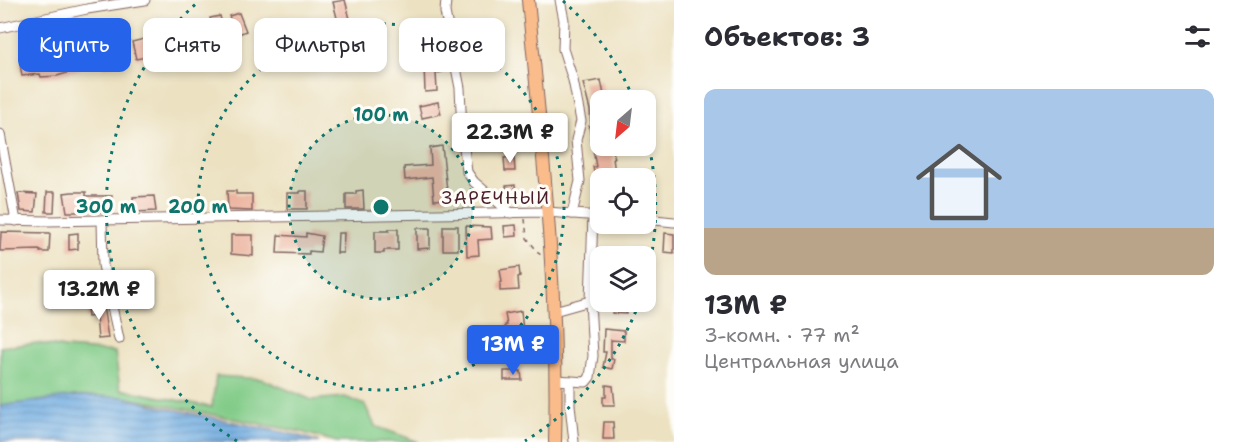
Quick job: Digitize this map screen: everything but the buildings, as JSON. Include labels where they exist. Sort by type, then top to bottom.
[{"type":"main road","points":[[528,0],[554,311],[555,442]]},
{"type":"street","points":[[0,28],[87,9],[144,0]]},
{"type":"street","points":[[446,0],[445,12],[460,88],[467,172],[474,182],[511,213]]},
{"type":"street","points":[[560,0],[564,20],[563,49],[573,80],[581,121],[576,140],[580,181],[572,213]]},
{"type":"street","points":[[0,134],[16,221]]},
{"type":"street","points":[[0,220],[524,212],[590,214]]},
{"type":"street","points":[[102,220],[103,266],[119,339]]},
{"type":"street","points":[[656,220],[674,222]]},
{"type":"street","points":[[554,311],[590,301]]},
{"type":"street","points":[[556,380],[586,382],[590,377],[593,356],[591,312]]},
{"type":"street","points":[[570,381],[574,442]]},
{"type":"path","points":[[524,212],[527,238],[545,261]]},
{"type":"green space","points":[[38,343],[64,348],[115,352],[120,389],[212,407],[216,376],[262,379],[312,400],[345,397],[365,405],[375,426],[419,442],[337,442],[301,432],[123,397],[76,396],[0,407],[0,347]]},
{"type":"water","points":[[76,396],[123,397],[319,442],[0,442],[0,406]]},
{"type":"district","name":"ЗАРЕЧНЫЙ","points":[[496,198]]}]
